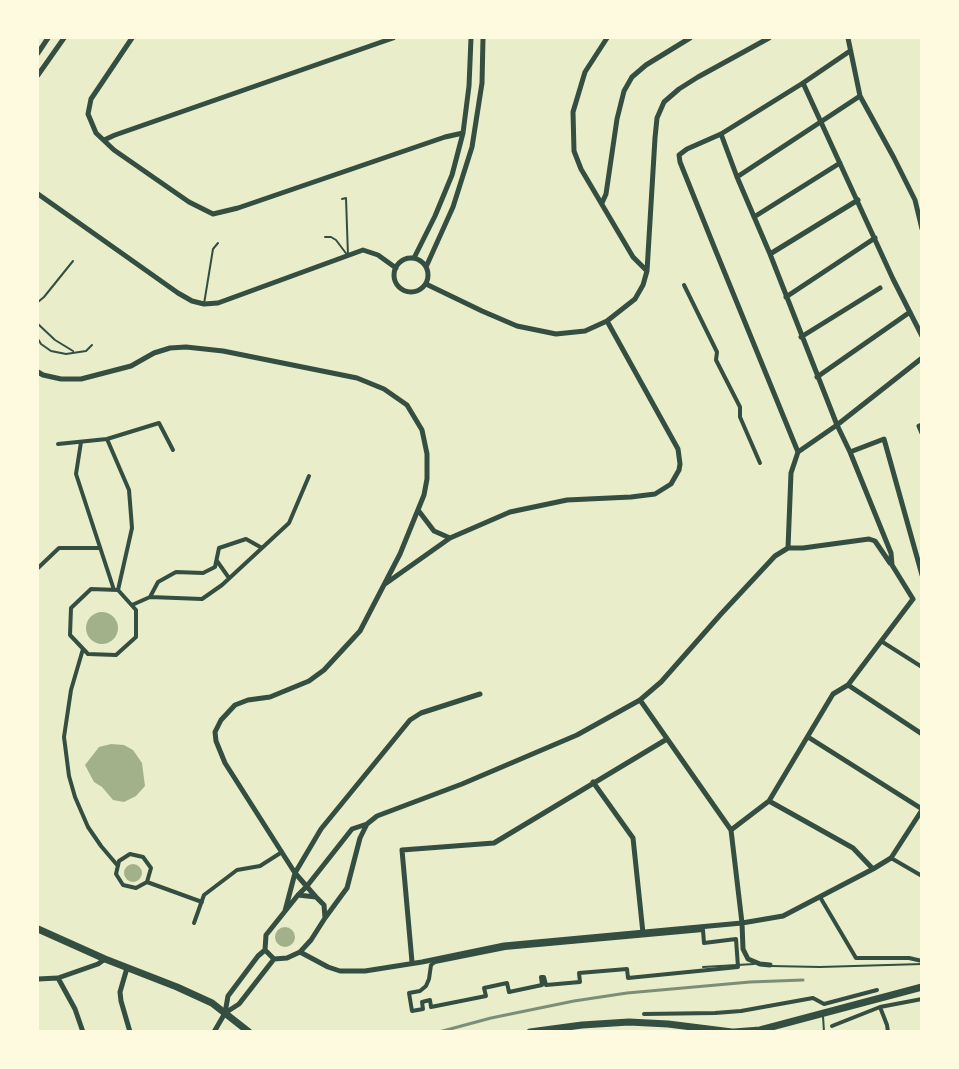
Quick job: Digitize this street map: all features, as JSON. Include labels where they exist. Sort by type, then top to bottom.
[{"type":"main road","points":[[38,929],[212,1003],[249,1032]]},
{"type":"main road","points":[[530,1032],[629,1022],[733,1032],[775,1029],[823,1013],[921,987]]},
{"type":"street","points":[[38,53],[48,38]]},
{"type":"street","points":[[38,75],[64,38]]},
{"type":"street","points":[[132,38],[91,99],[88,114],[96,133],[114,150],[189,202],[213,214],[238,208],[445,137],[463,133]]},
{"type":"street","points":[[104,141],[125,131],[393,38]]},
{"type":"street","points":[[414,258],[452,175],[463,133],[470,86],[471,38]]},
{"type":"street","points":[[426,267],[453,207],[472,147],[482,83],[483,38]]},
{"type":"street","points":[[607,38],[585,72],[573,112],[574,151],[581,170],[633,257],[647,271]]},
{"type":"street","points":[[602,203],[606,194],[616,119],[624,91],[632,77],[646,65],[690,38]]},
{"type":"street","points":[[426,284],[517,326],[556,334],[585,331],[607,321],[635,299],[643,285],[647,271],[657,118],[664,102],[698,77],[769,38]]},
{"type":"street","points":[[848,38],[860,96],[915,200],[921,229]]},
{"type":"street","points":[[798,452],[678,155],[721,135],[850,51]]},
{"type":"street","points":[[803,83],[921,336]]},
{"type":"street","points":[[737,177],[860,96]]},
{"type":"street","points":[[721,135],[837,426],[891,553],[892,565]]},
{"type":"street","points":[[754,217],[840,163]]},
{"type":"street","points":[[38,194],[178,293],[192,301],[204,304],[218,303],[363,250],[378,255],[396,268]]},
{"type":"street","points":[[770,254],[858,200]]},
{"type":"street","points":[[786,297],[875,238]]},
{"type":"street","points":[[414,258],[426,267],[428,272],[426,284],[417,291],[403,290],[395,280],[396,268],[405,259],[414,258]]},
{"type":"street","points":[[684,285],[717,352],[716,360],[740,408],[740,417],[760,463]]},
{"type":"street","points":[[801,337],[880,288]]},
{"type":"street","points":[[818,377],[910,312]]},
{"type":"street","points":[[384,585],[450,538],[510,512],[567,500],[655,494],[670,484],[680,464],[678,449],[607,321]]},
{"type":"street","points":[[38,372],[61,379],[81,379],[131,366],[154,353],[170,348],[186,347],[223,351],[357,378],[384,389],[407,405],[422,430],[428,454],[424,495],[407,538],[360,631],[324,670],[309,681],[270,697],[235,705],[221,720],[215,732],[216,741],[225,763],[296,873],[324,905],[325,918]]},
{"type":"street","points":[[788,548],[791,473],[798,452],[837,426],[921,358]]},
{"type":"street","points":[[58,444],[107,439],[159,423],[173,450]]},
{"type":"street","points":[[920,425],[921,433]]},
{"type":"street","points":[[107,439],[129,490],[132,528],[116,590]]},
{"type":"street","points":[[850,452],[884,439],[921,575]]},
{"type":"street","points":[[81,442],[76,474],[100,548],[116,590],[136,610],[136,637],[116,656],[88,654],[70,635],[71,608],[90,589],[116,590]]},
{"type":"street","points":[[132,605],[150,597],[202,599],[229,578],[289,523],[309,476]]},
{"type":"street","points":[[418,510],[434,531],[450,538]]},
{"type":"street","points":[[150,597],[158,582],[176,572],[203,573],[215,567],[219,548],[246,538],[262,548]]},
{"type":"street","points":[[214,1032],[225,1013],[228,996],[265,950],[266,935],[352,829],[367,824],[377,816],[462,784],[577,735],[640,699],[661,682],[775,556],[788,548],[869,539],[875,541],[913,600]]},
{"type":"street","points":[[38,568],[59,548],[100,548]]},
{"type":"street","points":[[216,560],[229,578]]},
{"type":"street","points":[[913,600],[920,600]]},
{"type":"street","points":[[731,830],[769,801],[833,694],[848,685],[913,600]]},
{"type":"street","points":[[881,641],[921,667]]},
{"type":"street","points":[[83,649],[71,690],[64,737],[69,776],[88,827],[118,866]]},
{"type":"street","points":[[848,685],[921,734]]},
{"type":"street","points":[[285,911],[296,873],[321,829],[410,720],[421,713],[480,694]]},
{"type":"street","points":[[640,699],[731,830],[743,949],[748,959],[770,966]]},
{"type":"street","points":[[300,952],[340,971],[365,971],[504,945],[742,923],[783,916],[891,858],[921,809],[808,737]]},
{"type":"street","points":[[412,962],[402,850],[494,843],[667,739]]},
{"type":"street","points":[[593,782],[633,838],[643,933]]},
{"type":"street","points":[[769,801],[853,848],[873,869]]},
{"type":"street","points":[[225,1013],[239,1004],[274,959],[287,958],[300,952],[311,940],[347,888],[360,838],[367,824]]},
{"type":"street","points":[[194,923],[204,895],[237,870],[260,866],[282,852]]},
{"type":"street","points":[[130,854],[143,857],[151,868],[147,882],[136,888],[123,885],[116,874],[119,861],[130,854]]},
{"type":"street","points":[[891,858],[921,876]]},
{"type":"street","points":[[147,882],[202,902]]},
{"type":"street","points":[[298,895],[316,897]]},
{"type":"street","points":[[820,896],[856,958],[909,958],[921,962]]},
{"type":"street","points":[[703,930],[704,943],[736,939],[738,967],[628,978],[627,969],[579,973],[580,982],[546,985],[544,977],[541,977],[543,985],[508,992],[507,983],[484,988],[486,996],[431,1007],[430,1000],[422,1002],[423,1009],[412,1011],[409,993],[420,991],[426,986],[431,965],[435,962],[505,948],[703,930]]},
{"type":"street","points":[[265,950],[274,959]]},
{"type":"street","points":[[38,979],[58,978],[98,964],[105,959]]},
{"type":"street","points":[[127,968],[120,992],[130,1032]]},
{"type":"street","points":[[58,978],[75,1009],[83,1032]]},
{"type":"street","points":[[644,1014],[741,1011],[813,998],[824,1004],[877,990]]},
{"type":"street","points":[[832,1026],[880,1007],[921,999]]},
{"type":"street","points":[[880,1007],[888,1032]]},
{"type":"lane","points":[[342,199],[346,198],[348,256]]},
{"type":"lane","points":[[325,237],[336,240],[348,256]]},
{"type":"lane","points":[[204,304],[213,249],[218,243]]},
{"type":"lane","points":[[38,302],[73,261]]},
{"type":"lane","points":[[38,324],[55,340],[75,352]]},
{"type":"lane","points":[[38,339],[51,351],[66,354],[86,351],[92,345]]},
{"type":"lane","points":[[770,966],[820,967],[921,962]]},
{"type":"lane","points":[[703,967],[760,964]]},
{"type":"lane","points":[[823,1013],[824,1032]]},
{"type":"shaded area","points":[[102,612],[113,617],[118,628],[113,639],[102,644],[91,639],[86,628],[91,617]]},
{"type":"shaded area","points":[[111,744],[124,745],[133,750],[142,763],[145,786],[136,796],[124,802],[113,800],[102,787],[94,782],[85,765],[99,747]]},
{"type":"shaded area","points":[[129,864],[137,864],[142,869],[140,880],[129,882],[124,877],[124,869]]},
{"type":"shaded area","points":[[285,927],[292,930],[295,937],[292,944],[285,947],[278,944],[275,937],[278,930]]},
{"type":"railway","points":[[439,1032],[491,1018],[627,993],[750,982],[803,980]]}]
